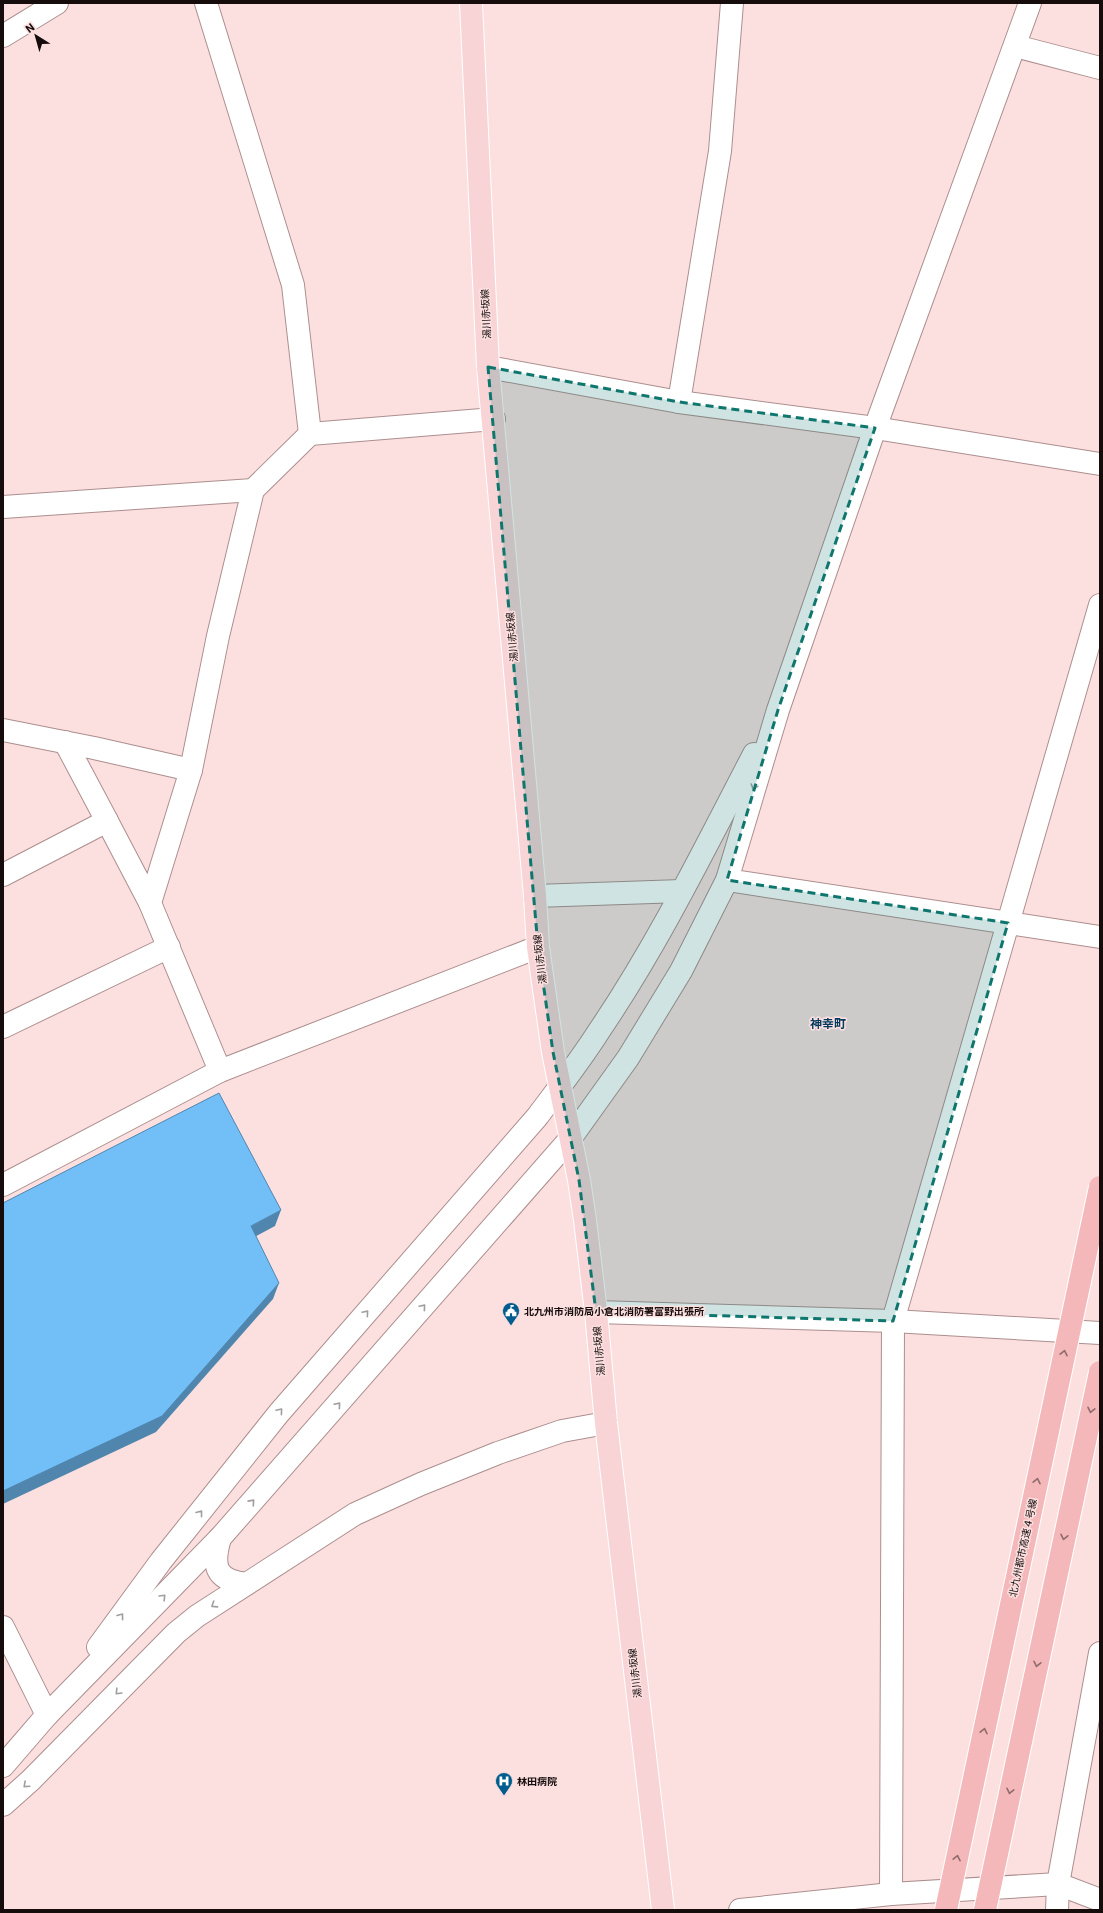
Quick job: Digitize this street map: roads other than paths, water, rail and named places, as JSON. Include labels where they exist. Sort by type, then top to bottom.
[{"type":"highway","name":"北九州都市高速４号線","points":[[946,1910],[1100,1187]]},
{"type":"highway","points":[[985,1910],[1100,1372]]},
{"type":"main road","name":"湯川赤坂線","points":[[471,3],[488,367],[494,419],[535,896],[538,947],[559,1088],[579,1180],[596,1312],[606,1424],[663,1910]]},
{"type":"street","points":[[3,36],[57,3]]},
{"type":"street","points":[[206,3],[293,285],[310,434]]},
{"type":"street","points":[[679,402],[720,151],[732,3]]},
{"type":"street","points":[[3,1766],[47,1715],[220,1538],[570,1139],[628,1058],[681,971],[726,880],[778,710],[875,428],[1030,3]]},
{"type":"street","points":[[1015,46],[1100,68]]},
{"type":"street","points":[[488,367],[679,402],[875,428],[1100,464]]},
{"type":"street","points":[[150,903],[191,770],[218,636],[253,490],[310,434],[494,419]]},
{"type":"street","points":[[3,507],[253,490]]},
{"type":"street","points":[[890,1894],[893,1321],[1100,605]]},
{"type":"street","points":[[47,1715],[161,1561],[279,1413],[537,1117],[559,1088],[600,1031],[682,891],[778,710]]},
{"type":"street","points":[[3,730],[191,770]]},
{"type":"street","points":[[65,742],[150,903],[220,1071]]},
{"type":"street","points":[[3,875],[107,821]]},
{"type":"street","points":[[726,880],[1100,937]]},
{"type":"street","points":[[535,896],[682,891]]},
{"type":"street","points":[[3,1027],[169,947]]},
{"type":"street","points":[[3,1185],[220,1071],[538,947]]},
{"type":"street","points":[[596,1312],[893,1321],[1100,1333]]},
{"type":"street","points":[[3,1805],[31,1780],[176,1632],[197,1616],[355,1514],[421,1484],[498,1453],[562,1431],[606,1424]]},
{"type":"street","points":[[220,1538],[215,1556],[217,1569],[225,1579],[234,1583],[246,1584]]},
{"type":"street","points":[[3,1627],[47,1715]]},
{"type":"street","points":[[1057,1910],[1058,1884],[1100,1653]]},
{"type":"street","points":[[740,1910],[890,1894],[1058,1884],[1100,1900]]},
{"type":"place","name":"北九州市消防局小倉北消防署富野出張所","points":[[511,1326]]},
{"type":"place","name":"林田病院","points":[[504,1796]]},
{"type":"district","name":"神幸町","points":[[828,1024]]}]
